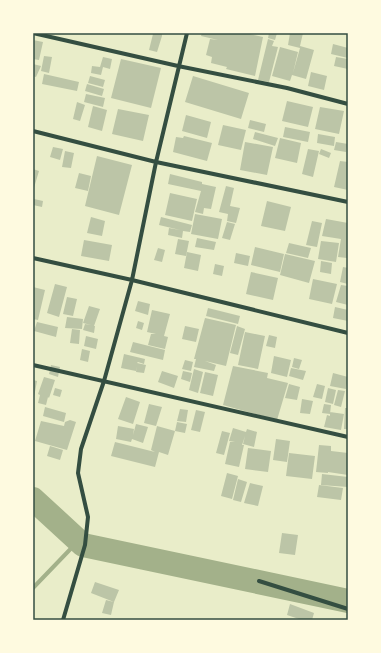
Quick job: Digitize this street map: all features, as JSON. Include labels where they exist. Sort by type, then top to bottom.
[{"type":"street","points":[[33,33],[178,66],[287,88],[348,104]]},
{"type":"street","points":[[63,620],[85,545],[88,517],[78,473],[81,449],[104,381],[132,280],[156,162],[187,33]]},
{"type":"street","points":[[33,131],[156,162],[348,202]]},
{"type":"street","points":[[33,258],[132,280],[348,333]]},
{"type":"street","points":[[33,365],[348,437]]},
{"type":"street","points":[[259,581],[348,610]]},
{"type":"building","points":[[154,33],[162,33],[157,52],[149,50]]},
{"type":"building","points":[[202,33],[245,33],[263,37],[255,76],[226,69],[227,67],[211,63],[212,57],[206,55],[210,39],[218,40],[201,36]]},
{"type":"building","points":[[269,33],[277,33],[275,40],[268,38]]},
{"type":"building","points":[[290,33],[303,33],[300,46],[314,50],[306,79],[292,75],[290,81],[272,76],[280,47],[298,52],[293,73],[300,48],[288,45]]},
{"type":"building","points":[[268,39],[274,41],[272,46],[278,47],[269,82],[258,80]]},
{"type":"building","points":[[33,40],[43,42],[39,60],[33,59]]},
{"type":"building","points":[[333,44],[348,48],[348,58],[331,54]]},
{"type":"building","points":[[44,56],[52,57],[49,73],[41,71]]},
{"type":"building","points":[[103,57],[112,59],[110,69],[103,67],[101,75],[91,73],[92,66],[100,67]]},
{"type":"building","points":[[336,57],[348,59],[348,69],[334,66]]},
{"type":"building","points":[[121,59],[161,68],[151,108],[111,98]]},
{"type":"building","points":[[33,64],[41,66],[36,77],[33,76]]},
{"type":"building","points":[[311,72],[327,76],[324,90],[308,86]]},
{"type":"building","points":[[44,74],[79,82],[77,91],[42,84]]},
{"type":"building","points":[[90,76],[105,80],[103,87],[88,83]]},
{"type":"building","points":[[193,76],[249,93],[241,119],[185,102]]},
{"type":"building","points":[[87,84],[104,89],[102,96],[85,91]]},
{"type":"building","points":[[86,94],[105,98],[103,107],[84,102]]},
{"type":"building","points":[[287,101],[313,107],[308,127],[282,121]]},
{"type":"building","points":[[77,102],[85,105],[80,121],[73,119]]},
{"type":"building","points":[[93,106],[107,110],[102,131],[88,127]]},
{"type":"building","points":[[320,107],[344,111],[339,134],[315,129]]},
{"type":"building","points":[[118,109],[149,115],[143,141],[112,134]]},
{"type":"building","points":[[186,115],[211,122],[207,138],[182,131]]},
{"type":"building","points":[[250,120],[266,124],[264,132],[248,128]]},
{"type":"building","points":[[223,125],[246,130],[241,150],[218,145]]},
{"type":"building","points":[[285,127],[310,132],[308,142],[283,137]]},
{"type":"building","points":[[255,132],[278,138],[275,146],[253,139]]},
{"type":"building","points":[[318,134],[335,137],[334,146],[317,143]]},
{"type":"building","points":[[184,136],[212,143],[207,161],[173,152],[176,137],[183,138]]},
{"type":"building","points":[[280,138],[301,143],[297,163],[275,158]]},
{"type":"building","points":[[245,142],[273,147],[267,175],[240,170]]},
{"type":"building","points":[[336,142],[348,144],[346,152],[334,150]]},
{"type":"building","points":[[53,147],[63,149],[60,160],[50,157]]},
{"type":"building","points":[[308,149],[319,151],[313,177],[302,174]]},
{"type":"building","points":[[321,149],[331,153],[329,158],[319,154]]},
{"type":"building","points":[[65,151],[74,153],[71,168],[62,167]]},
{"type":"building","points":[[97,156],[132,165],[119,215],[85,206]]},
{"type":"building","points":[[340,161],[348,162],[348,190],[334,187]]},
{"type":"building","points":[[33,169],[39,171],[33,191]]},
{"type":"building","points":[[79,173],[91,176],[88,191],[75,188]]},
{"type":"building","points":[[170,174],[216,187],[211,209],[204,208],[203,214],[195,212],[201,191],[168,184]]},
{"type":"building","points":[[226,186],[234,188],[230,206],[240,208],[236,223],[227,221],[228,214],[219,212]]},
{"type":"building","points":[[170,193],[197,199],[192,221],[165,215]]},
{"type":"building","points":[[34,199],[43,201],[42,207],[33,205]]},
{"type":"building","points":[[267,201],[291,207],[285,231],[261,226]]},
{"type":"building","points":[[195,214],[222,219],[218,239],[191,234]]},
{"type":"building","points":[[91,217],[105,221],[102,236],[87,233]]},
{"type":"building","points":[[161,217],[192,225],[190,232],[183,231],[182,238],[168,235],[169,228],[180,230],[159,225]]},
{"type":"building","points":[[326,219],[348,223],[347,258],[338,257],[341,239],[322,236]]},
{"type":"building","points":[[312,221],[322,223],[317,247],[306,245]]},
{"type":"building","points":[[227,222],[235,224],[230,240],[222,238]]},
{"type":"building","points":[[197,238],[216,242],[214,250],[195,247]]},
{"type":"building","points":[[178,239],[189,241],[186,256],[175,254]]},
{"type":"building","points":[[84,240],[112,245],[109,261],[81,256]]},
{"type":"building","points":[[321,241],[339,243],[336,262],[318,259]]},
{"type":"building","points":[[289,243],[311,248],[308,258],[286,253]]},
{"type":"building","points":[[255,247],[284,254],[280,272],[251,265]]},
{"type":"building","points":[[158,248],[165,250],[162,262],[154,260]]},
{"type":"building","points":[[187,252],[201,255],[198,271],[184,268]]},
{"type":"building","points":[[236,253],[250,256],[248,266],[234,263]]},
{"type":"building","points":[[285,254],[315,261],[309,283],[280,275]]},
{"type":"building","points":[[321,261],[332,263],[331,274],[320,272]]},
{"type":"building","points":[[215,264],[224,266],[222,276],[213,274]]},
{"type":"building","points":[[343,267],[348,268],[348,284],[340,282]]},
{"type":"building","points":[[251,272],[278,278],[273,300],[246,294]]},
{"type":"building","points":[[313,279],[337,284],[332,304],[309,299]]},
{"type":"building","points":[[55,284],[67,287],[59,317],[47,313]]},
{"type":"building","points":[[341,285],[348,286],[348,305],[336,302]]},
{"type":"building","points":[[33,287],[45,290],[38,320],[33,319]]},
{"type":"building","points":[[67,297],[77,299],[73,316],[63,314]]},
{"type":"building","points":[[138,301],[150,304],[148,315],[135,311]]},
{"type":"building","points":[[89,306],[100,309],[94,326],[94,333],[83,330],[85,324],[91,325],[83,323]]},
{"type":"building","points":[[335,307],[348,310],[348,321],[333,318]]},
{"type":"building","points":[[208,308],[240,316],[238,324],[206,316]]},
{"type":"building","points":[[152,310],[170,314],[164,336],[168,337],[165,349],[148,345],[151,334],[156,334],[147,332]]},
{"type":"building","points":[[67,317],[83,319],[82,329],[65,328]]},
{"type":"building","points":[[205,318],[236,325],[226,366],[205,361],[216,365],[214,371],[194,367],[196,359],[194,359]]},
{"type":"building","points":[[138,321],[144,323],[142,330],[136,328]]},
{"type":"building","points":[[37,322],[58,327],[56,337],[34,331]]},
{"type":"building","points":[[185,326],[199,329],[196,342],[182,339]]},
{"type":"building","points":[[237,326],[245,329],[238,355],[230,353]]},
{"type":"building","points":[[72,329],[80,330],[79,344],[70,343]]},
{"type":"building","points":[[245,332],[265,336],[258,369],[238,365]]},
{"type":"building","points":[[269,335],[277,337],[275,348],[266,346]]},
{"type":"building","points":[[86,336],[98,339],[96,349],[84,346]]},
{"type":"building","points":[[133,342],[165,350],[163,360],[130,352]]},
{"type":"building","points":[[82,349],[90,351],[88,362],[80,360]]},
{"type":"building","points":[[124,354],[145,359],[144,364],[137,363],[146,365],[144,373],[136,372],[137,366],[136,371],[121,368]]},
{"type":"building","points":[[274,356],[291,360],[287,377],[271,373]]},
{"type":"building","points":[[294,358],[302,360],[299,369],[292,367]]},
{"type":"building","points":[[185,360],[193,362],[191,371],[182,369]]},
{"type":"building","points":[[51,365],[60,367],[58,377],[49,374]]},
{"type":"building","points":[[233,366],[268,373],[267,378],[288,383],[277,420],[223,405]]},
{"type":"building","points":[[291,368],[306,371],[303,380],[289,376]]},
{"type":"building","points":[[194,369],[203,372],[198,393],[189,390]]},
{"type":"building","points":[[162,371],[178,376],[174,388],[158,382]]},
{"type":"building","points":[[183,371],[192,373],[190,382],[181,379]]},
{"type":"building","points":[[205,372],[218,375],[213,396],[200,393]]},
{"type":"building","points":[[333,373],[348,377],[346,389],[330,386]]},
{"type":"building","points":[[44,377],[55,380],[46,405],[38,403],[40,395],[38,394]]},
{"type":"building","points":[[33,380],[37,381],[34,397],[33,397]]},
{"type":"building","points":[[289,384],[300,387],[297,400],[285,398]]},
{"type":"building","points":[[317,384],[325,386],[322,399],[313,397]]},
{"type":"building","points":[[55,388],[62,390],[60,397],[53,395]]},
{"type":"building","points":[[328,388],[336,390],[333,404],[325,402]]},
{"type":"building","points":[[338,390],[345,391],[341,407],[334,405]]},
{"type":"building","points":[[126,397],[140,402],[133,424],[118,419]]},
{"type":"building","points":[[302,399],[313,401],[310,414],[300,413]]},
{"type":"building","points":[[149,404],[162,407],[156,426],[144,423]]},
{"type":"building","points":[[324,404],[331,405],[330,414],[322,413]]},
{"type":"building","points":[[45,407],[66,413],[64,422],[43,416]]},
{"type":"building","points":[[345,408],[348,408],[348,429],[344,429]]},
{"type":"building","points":[[180,409],[188,410],[186,422],[177,421]]},
{"type":"building","points":[[196,410],[205,412],[200,432],[191,430]]},
{"type":"building","points":[[330,412],[344,414],[341,430],[324,427],[327,415],[330,416]]},
{"type":"building","points":[[70,420],[76,422],[67,450],[35,441],[41,421],[64,426],[65,422]]},
{"type":"building","points":[[177,422],[187,424],[185,433],[175,431]]},
{"type":"building","points":[[136,424],[148,427],[143,443],[132,439],[131,442],[116,439],[118,426],[134,429],[133,435]]},
{"type":"building","points":[[157,426],[175,431],[168,455],[159,452],[155,467],[111,456],[115,442],[155,452],[151,450]]},
{"type":"building","points":[[233,428],[246,432],[247,429],[257,432],[254,447],[243,444],[245,436],[242,445],[244,445],[239,467],[225,464],[230,442],[235,442],[229,441]]},
{"type":"building","points":[[222,431],[230,433],[224,455],[216,453]]},
{"type":"building","points":[[276,439],[290,441],[287,462],[273,460]]},
{"type":"building","points":[[319,445],[331,446],[331,451],[348,453],[348,475],[316,472]]},
{"type":"building","points":[[50,446],[63,450],[60,460],[47,456]]},
{"type":"building","points":[[248,448],[271,451],[268,472],[245,469]]},
{"type":"building","points":[[289,453],[315,456],[312,479],[286,476]]},
{"type":"building","points":[[227,473],[238,476],[232,499],[221,496]]},
{"type":"building","points":[[322,474],[348,477],[348,487],[321,485]]},
{"type":"building","points":[[238,479],[247,482],[241,502],[233,500]]},
{"type":"building","points":[[250,483],[263,486],[258,506],[244,503]]},
{"type":"building","points":[[319,485],[343,488],[341,500],[317,497]]},
{"type":"building","points":[[282,533],[298,535],[295,555],[279,553]]},
{"type":"building","points":[[95,582],[119,590],[114,602],[91,593]]},
{"type":"building","points":[[106,600],[114,602],[111,615],[102,613]]},
{"type":"building","points":[[290,604],[314,613],[312,620],[302,620],[287,615]]},
{"type":"waterway","points":[[33,499],[83,545],[348,601]]},
{"type":"waterway","points":[[33,588],[83,536]]}]
